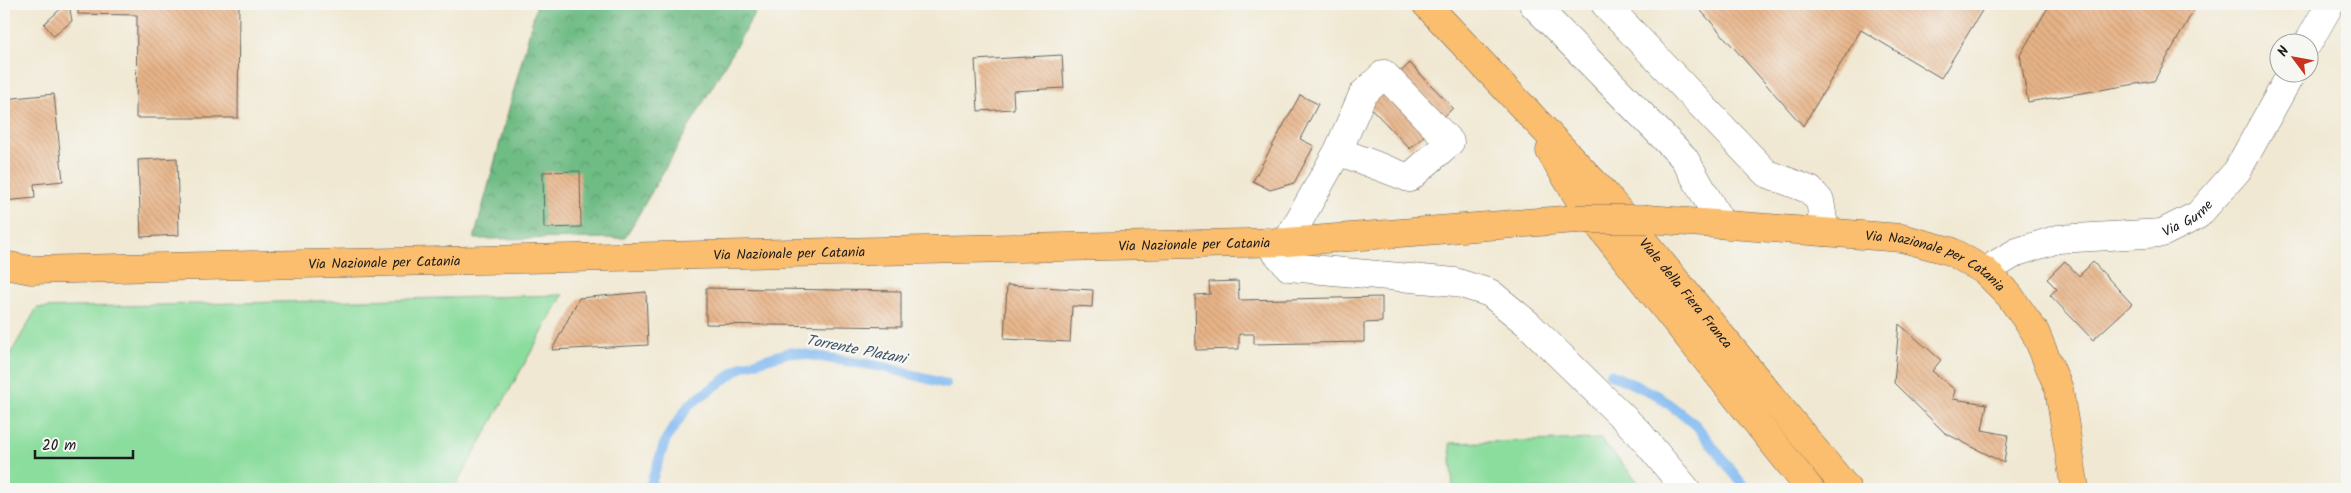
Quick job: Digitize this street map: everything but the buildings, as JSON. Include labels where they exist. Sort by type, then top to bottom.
[{"type":"main road","name":"Viale della Fiera Franca","points":[[1426,4],[1604,193],[1847,489]]},
{"type":"main road","name":"Viale della Fiera Franca","points":[[1519,101],[1584,207],[1810,489]]},
{"type":"main road","name":"Via Nazionale per Catania","points":[[4,265],[31,270],[1277,242],[1576,219],[1648,219],[1722,223],[1902,238],[1950,250],[1985,271],[2009,295],[2035,332],[2059,389],[2074,489]]},
{"type":"street","points":[[1533,4],[1684,158],[1722,223]]},
{"type":"street","points":[[1605,4],[1766,173],[1810,190],[1820,201],[1825,232]]},
{"type":"street","points":[[2314,32],[2330,4]]},
{"type":"street","name":"Via Gurne","points":[[1985,271],[2017,252],[2058,239],[2162,234],[2198,215],[2237,171],[2286,82]]},
{"type":"street","points":[[1338,151],[1277,242],[1289,267],[1455,282],[1490,293],[1528,324],[1639,433],[1686,489]]},
{"type":"green space","points":[[537,4],[760,4],[625,238],[474,239]]},
{"type":"green space","points":[[563,295],[454,489],[4,489],[4,365],[37,308]]},
{"type":"green space","points":[[1601,439],[1644,489],[1453,489],[1450,443]]},
{"type":"waterway","name":"Torrente Platani","points":[[649,489],[666,439],[689,405],[743,366],[790,352],[884,367],[946,384]]},
{"type":"waterway","name":"Torrente Platani","points":[[1610,374],[1657,395],[1696,425],[1746,489]]}]
